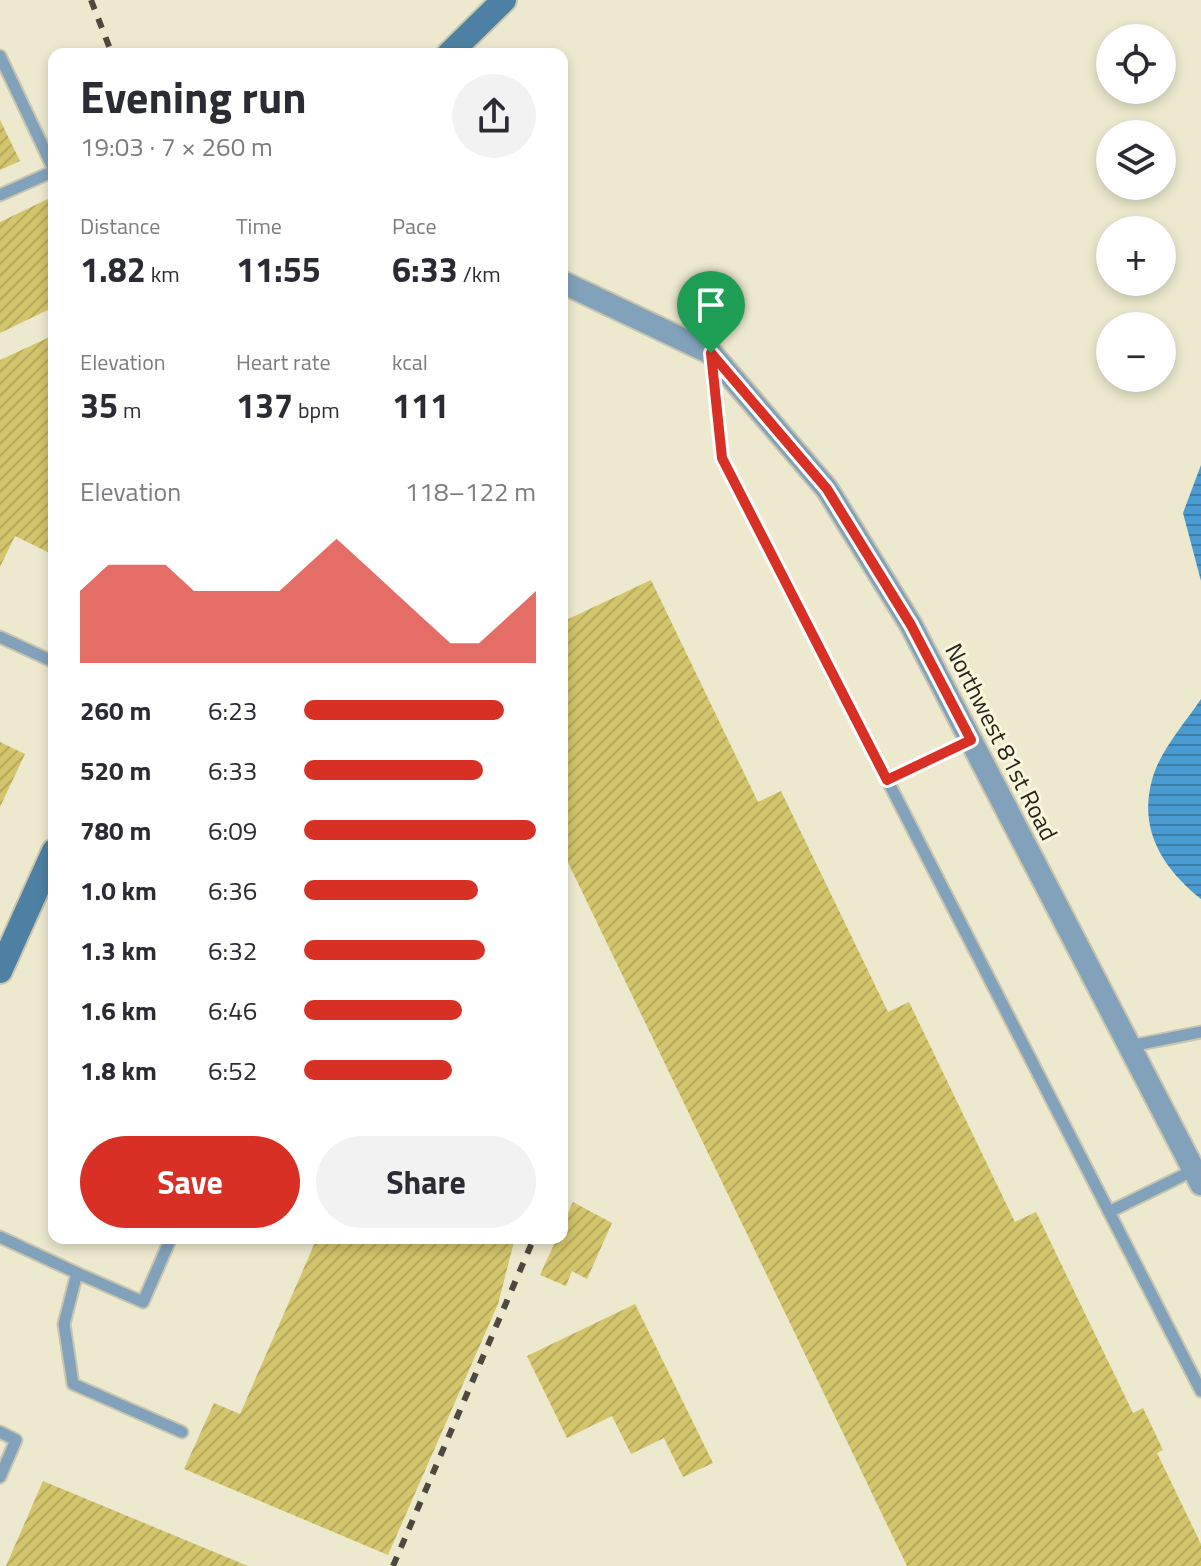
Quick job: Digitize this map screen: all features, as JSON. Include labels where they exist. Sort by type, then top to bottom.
[{"type":"main road","points":[[455,48],[504,0]]},
{"type":"main road","points":[[0,971],[48,864]]},
{"type":"street","points":[[568,285],[711,353]]},
{"type":"street","name":"Northwest 81st Road","points":[[711,353],[827,489],[911,625],[1198,1177]]},
{"type":"lane","points":[[0,56],[48,157]]},
{"type":"lane","points":[[0,195],[48,173]]},
{"type":"lane","points":[[711,353],[722,458],[1201,1391]]},
{"type":"lane","points":[[0,637],[48,659]]},
{"type":"lane","points":[[887,780],[971,740]]},
{"type":"lane","points":[[1130,1046],[1201,1032]]},
{"type":"lane","points":[[1109,1212],[1198,1177]]},
{"type":"lane","points":[[0,1237],[143,1302],[168,1244]]},
{"type":"lane","points":[[77,1273],[64,1324],[73,1384],[182,1432]]},
{"type":"lane","points":[[0,1432],[16,1440],[0,1477]]},
{"type":"water","points":[[1201,465],[1201,581],[1183,513]]},
{"type":"water","points":[[1201,699],[1201,899],[1176,875],[1157,847],[1149,816],[1149,799],[1155,769]]},
{"type":"building","points":[[0,120],[20,161],[0,170]]},
{"type":"building","points":[[48,199],[48,310],[0,333],[0,222]]},
{"type":"building","points":[[48,338],[48,552],[15,536],[0,567],[0,360]]},
{"type":"building","points":[[651,580],[758,802],[781,791],[888,1012],[909,1002],[1015,1222],[1036,1212],[1133,1413],[1143,1408],[1163,1450],[1157,1453],[1201,1544],[1201,1566],[907,1566],[568,862],[568,619]]},
{"type":"building","points":[[0,742],[25,754],[0,807]]},
{"type":"building","points":[[573,1202],[612,1223],[587,1279],[572,1271],[566,1286],[540,1275],[554,1244],[568,1244],[568,1213]]},
{"type":"building","points":[[314,1244],[513,1244],[498,1304],[388,1555],[184,1469],[214,1403],[240,1414]]},
{"type":"building","points":[[635,1304],[713,1463],[683,1477],[664,1438],[631,1454],[612,1416],[567,1438],[527,1356]]},
{"type":"building","points":[[43,1481],[248,1566],[6,1566]]},
{"type":"railway","points":[[91,0],[110,48]]},
{"type":"railway","points":[[393,1566],[531,1244]]},
{"type":"route","points":[[711,353],[827,489],[911,625],[971,740],[887,780],[722,458],[711,353]]}]
